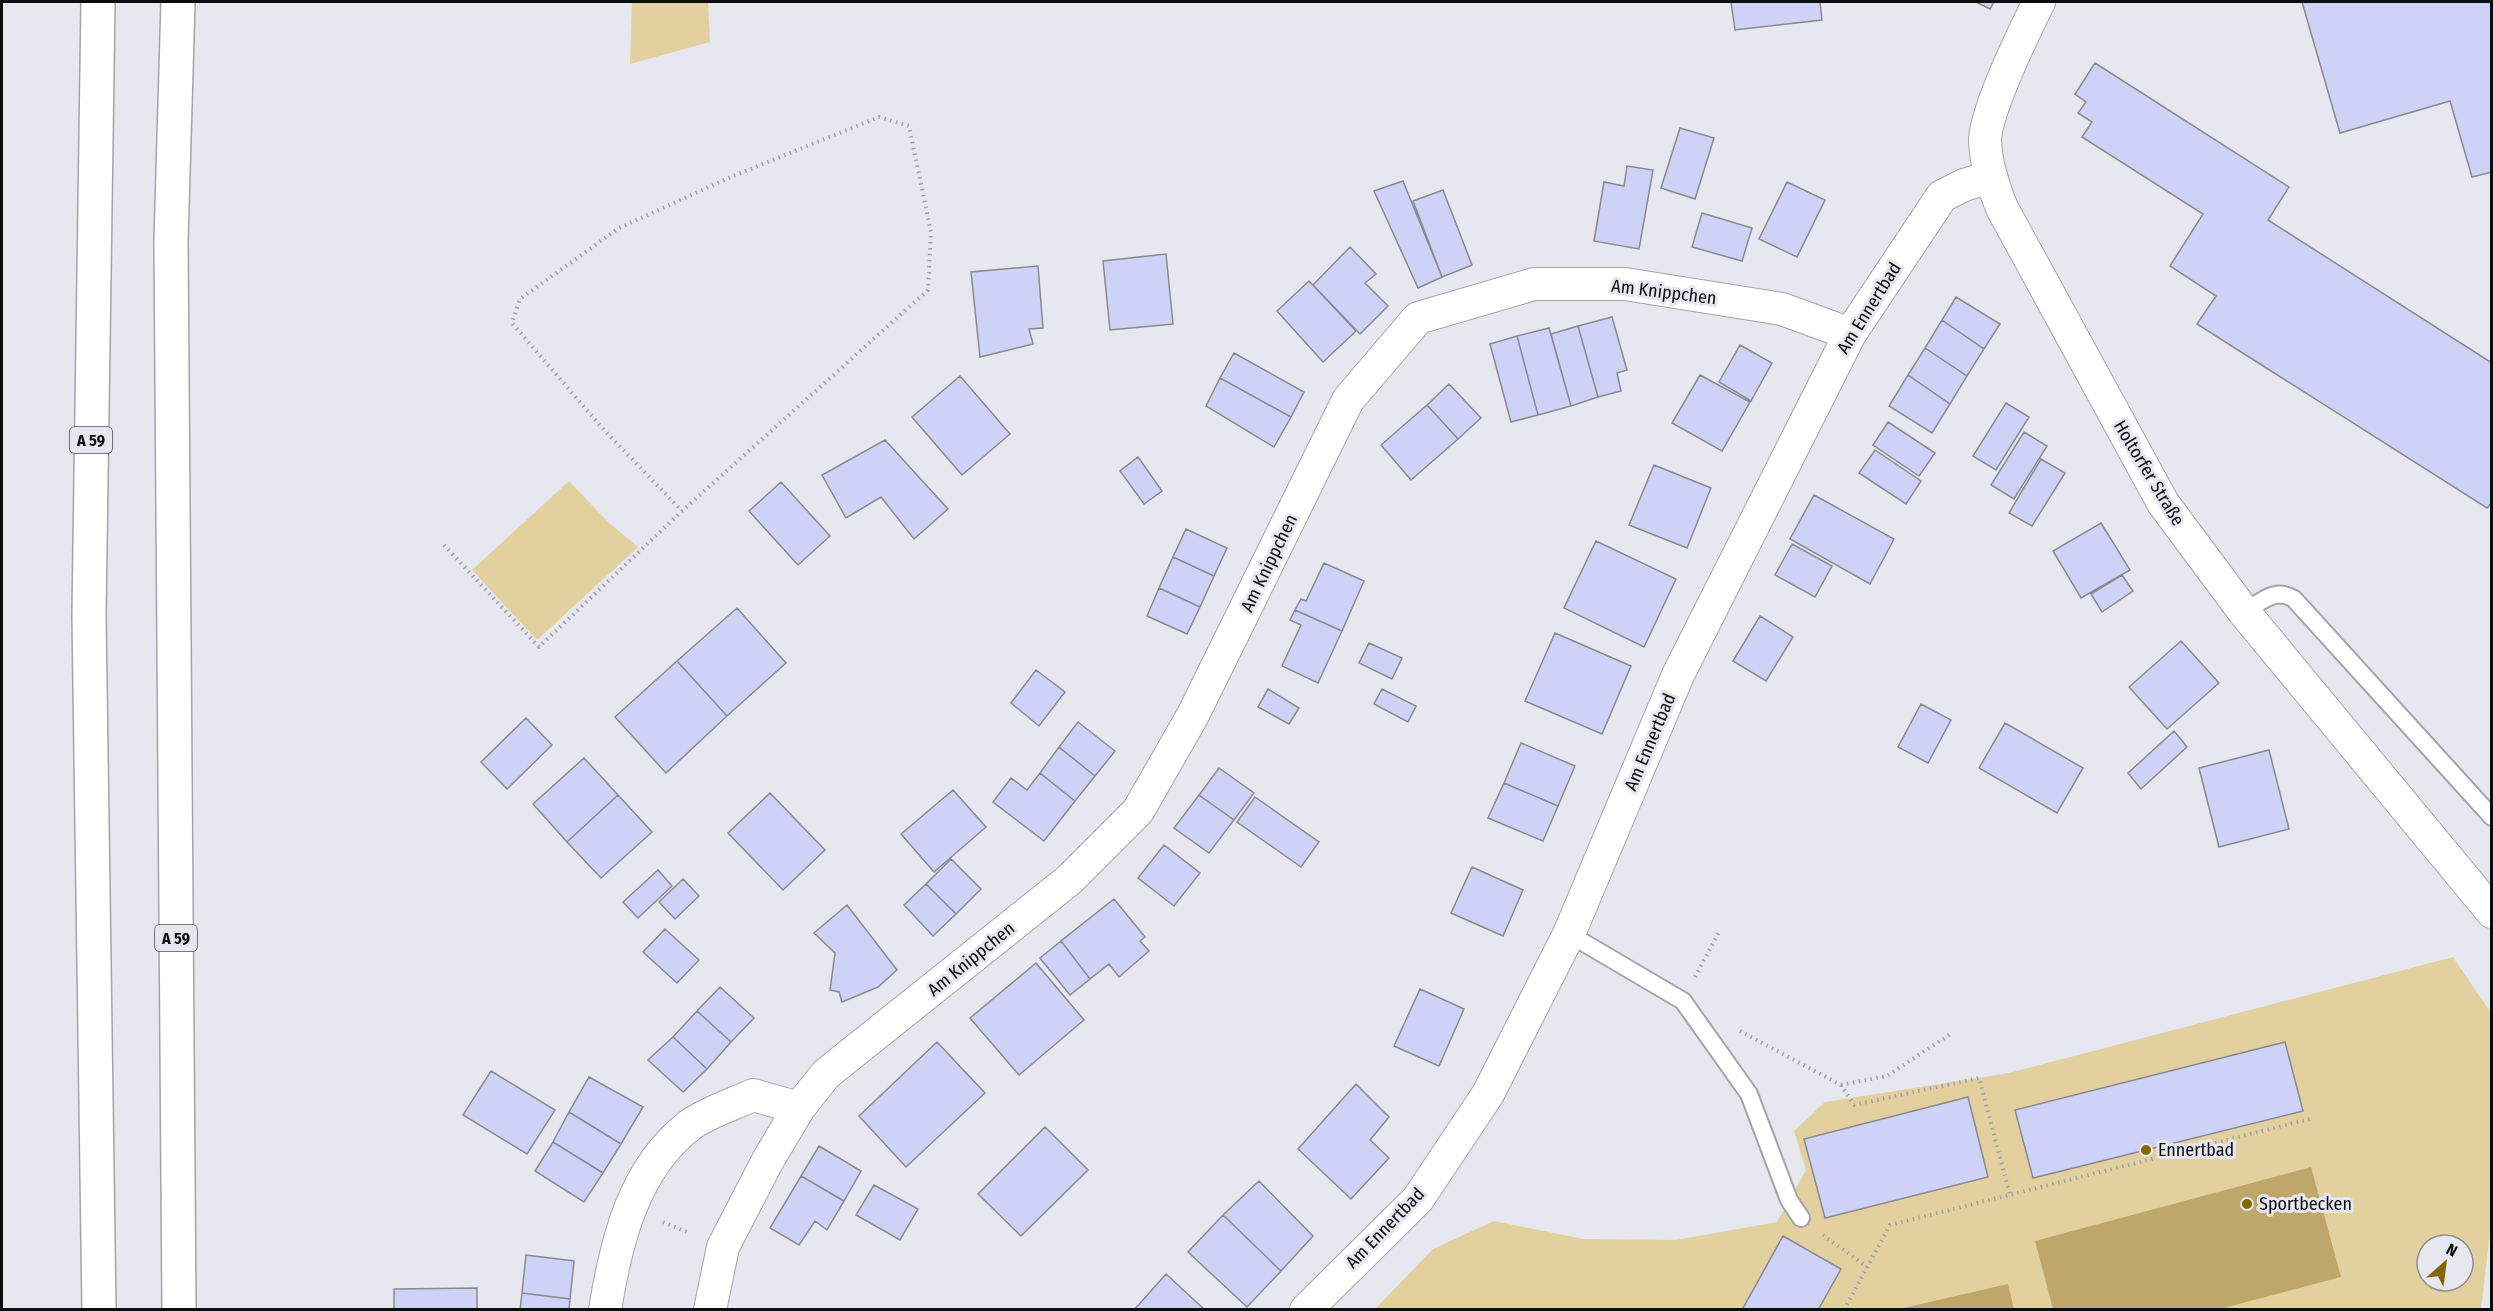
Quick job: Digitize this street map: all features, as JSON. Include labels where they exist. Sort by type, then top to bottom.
[{"type":"highway","name":"A 59","points":[[98,2],[89,615],[99,1310]]},
{"type":"highway","name":"A 59","points":[[178,2],[171,241],[179,1310]]},
{"type":"street","name":"Holtorfer Straße","points":[[2039,2],[2018,45],[1985,139],[1990,177],[2002,208],[2163,503],[2244,612],[2492,912]]},
{"type":"street","name":"Am Ennertbad","points":[[1306,1310],[1418,1199],[1488,1094],[1569,934],[1678,675],[1850,334],[1942,196],[1964,184],[1990,177]]},
{"type":"street","name":"Am Knippchen","points":[[710,1310],[723,1247],[768,1160],[799,1108],[826,1074],[1069,880],[1138,811],[1193,716],[1348,400],[1418,318],[1534,285],[1625,284],[1782,309],[1850,334]]},
{"type":"street","points":[[605,1310],[613,1263],[628,1208],[658,1158],[691,1124],[753,1095],[799,1108]]},
{"type":"lane","points":[[2244,612],[2275,593],[2286,594],[2294,599],[2492,817]]},
{"type":"lane","points":[[1569,934],[1683,1001],[1749,1094],[1789,1200],[1801,1218]]},
{"type":"path","points":[[444,545],[539,647],[682,511],[928,290],[931,232],[909,126],[879,117],[733,176],[619,228],[520,299],[512,323],[604,430],[682,511]]},
{"type":"path","points":[[1683,1001],[1720,930]]},
{"type":"path","points":[[1736,1029],[1841,1085],[1854,1106],[1979,1078],[2010,1195]]},
{"type":"path","points":[[1841,1085],[1887,1076],[1952,1033]]},
{"type":"path","points":[[1844,1310],[1890,1225],[2310,1119]]},
{"type":"path","points":[[628,1208],[723,1247]]},
{"type":"path","points":[[1801,1218],[1867,1267]]},
{"type":"shaded area","points":[[632,2],[708,2],[710,42],[630,64]]},
{"type":"shaded area","points":[[569,481],[609,523],[638,547],[537,640],[472,570]]},
{"type":"shaded area","name":"Ennertbad","points":[[2453,957],[2491,1013],[2492,1216],[2481,1309],[1374,1310],[1433,1249],[1494,1221],[1584,1239],[1676,1240],[1777,1222],[1806,1170],[1794,1131],[1825,1102],[2009,1073]]},
{"type":"shaded area","name":"Sportbecken","points":[[2311,1167],[2341,1277],[2220,1309],[2053,1309],[2035,1241]]},
{"type":"shaded area","points":[[2008,1284],[2014,1309],[1899,1309]]},
{"type":"building","points":[[1731,2],[1820,2],[1822,20],[1735,30]]},
{"type":"building","points":[[1976,2],[1994,2],[1990,9]]},
{"type":"building","points":[[2302,2],[2492,2],[2492,172],[2472,177],[2450,101],[2340,133]]},
{"type":"building","points":[[2095,63],[2289,187],[2268,220],[2492,363],[2492,502],[2487,508],[2197,324],[2216,296],[2170,266],[2203,214],[2082,137],[2092,122],[2078,113],[2086,102],[2075,94]]},
{"type":"building","points":[[1680,128],[1714,138],[1695,199],[1661,188]]},
{"type":"building","points":[[1627,166],[1653,170],[1639,249],[1594,241],[1604,182],[1624,186]]},
{"type":"building","points":[[1403,181],[1442,277],[1418,288],[1374,191]]},
{"type":"building","points":[[1787,182],[1825,200],[1797,257],[1759,239]]},
{"type":"building","points":[[1443,190],[1472,265],[1442,277],[1413,201]]},
{"type":"building","points":[[1702,213],[1752,228],[1742,261],[1692,247]]},
{"type":"building","points":[[1350,247],[1376,274],[1365,283],[1388,306],[1360,334],[1313,285]]},
{"type":"building","points":[[1166,254],[1173,324],[1110,330],[1103,261]]},
{"type":"building","points":[[1038,266],[1043,328],[1029,329],[1033,344],[980,357],[971,272]]},
{"type":"building","points":[[1309,281],[1356,331],[1323,362],[1277,311]]},
{"type":"building","points":[[1956,297],[2000,324],[1984,349],[1942,320]]},
{"type":"building","points":[[1612,317],[1627,370],[1617,373],[1621,391],[1598,397],[1578,326]]},
{"type":"building","points":[[1942,320],[1984,349],[1967,376],[1925,348]]},
{"type":"building","points":[[1578,326],[1598,397],[1571,406],[1551,334]]},
{"type":"building","points":[[1549,328],[1571,406],[1538,415],[1517,336]]},
{"type":"building","points":[[1517,336],[1538,415],[1511,422],[1490,344]]},
{"type":"building","points":[[1740,345],[1772,363],[1751,401],[1719,382]]},
{"type":"building","points":[[1925,348],[1967,376],[1950,404],[1908,375]]},
{"type":"building","points":[[1234,353],[1304,392],[1291,417],[1220,378]]},
{"type":"building","points":[[1700,375],[1750,402],[1722,451],[1672,423]]},
{"type":"building","points":[[1908,375],[1950,404],[1932,433],[1889,406]]},
{"type":"building","points":[[960,376],[1010,434],[962,475],[912,417]]},
{"type":"building","points":[[1220,378],[1291,417],[1274,447],[1206,406]]},
{"type":"building","points":[[1449,384],[1481,418],[1458,439],[1427,405]]},
{"type":"building","points":[[2006,403],[2029,417],[1996,470],[1973,456]]},
{"type":"building","points":[[1427,405],[1458,439],[1411,480],[1381,445]]},
{"type":"building","points":[[1888,422],[1935,453],[1919,476],[1873,445]]},
{"type":"building","points":[[2024,432],[2047,446],[2014,499],[1991,485]]},
{"type":"building","points":[[885,440],[948,509],[914,539],[881,497],[846,518],[822,475]]},
{"type":"building","points":[[1875,450],[1921,481],[1906,504],[1859,473]]},
{"type":"building","points":[[1138,457],[1162,491],[1144,504],[1120,471]]},
{"type":"building","points":[[2041,459],[2065,473],[2032,526],[2009,513]]},
{"type":"building","points":[[1654,465],[1711,488],[1687,548],[1629,525]]},
{"type":"building","points":[[781,482],[830,536],[798,565],[749,511]]},
{"type":"building","points":[[1814,495],[1894,539],[1870,584],[1790,539]]},
{"type":"building","points":[[2101,523],[2130,570],[2081,598],[2053,551]]},
{"type":"building","points":[[1186,529],[1227,548],[1214,576],[1173,557]]},
{"type":"building","points":[[1596,541],[1676,579],[1644,647],[1564,608]]},
{"type":"building","points":[[1792,544],[1832,566],[1815,597],[1775,575]]},
{"type":"building","points":[[1173,557],[1214,576],[1200,607],[1159,588]]},
{"type":"building","points":[[1324,563],[1364,581],[1342,631],[1295,610],[1301,599],[1306,601]]},
{"type":"building","points":[[2122,575],[2133,591],[2102,612],[2091,594]]},
{"type":"building","points":[[1159,588],[1200,607],[1187,634],[1147,616]]},
{"type":"building","points":[[737,608],[786,663],[727,716],[677,661]]},
{"type":"building","points":[[1295,610],[1342,631],[1318,683],[1282,666],[1301,625],[1290,620]]},
{"type":"building","points":[[1760,616],[1793,637],[1766,681],[1733,661]]},
{"type":"building","points":[[1555,633],[1631,666],[1602,734],[1525,701]]},
{"type":"building","points":[[2181,641],[2219,683],[2167,729],[2129,687]]},
{"type":"building","points":[[1369,643],[1402,658],[1392,679],[1359,663]]},
{"type":"building","points":[[677,661],[727,716],[666,773],[615,717]]},
{"type":"building","points":[[1036,670],[1065,692],[1039,726],[1011,703]]},
{"type":"building","points":[[1268,689],[1299,708],[1289,724],[1258,707]]},
{"type":"building","points":[[1382,689],[1416,706],[1408,722],[1374,704]]},
{"type":"building","points":[[1921,704],[1951,720],[1928,763],[1898,747]]},
{"type":"building","points":[[526,718],[552,745],[507,789],[481,762]]},
{"type":"building","points":[[1078,722],[1115,751],[1095,776],[1059,747]]},
{"type":"building","points":[[2005,723],[2083,768],[2057,813],[1979,768]]},
{"type":"building","points":[[2174,731],[2187,747],[2141,789],[2128,773]]},
{"type":"building","points":[[1521,743],[1575,766],[1558,806],[1504,783]]},
{"type":"building","points":[[1059,747],[1095,776],[1075,801],[1040,773]]},
{"type":"building","points":[[2269,750],[2289,829],[2219,847],[2199,768]]},
{"type":"building","points":[[584,758],[618,795],[567,842],[533,804]]},
{"type":"building","points":[[1219,768],[1254,793],[1234,820],[1199,795]]},
{"type":"building","points":[[1040,773],[1075,801],[1044,841],[993,802],[1011,778],[1027,790]]},
{"type":"building","points":[[1504,783],[1558,806],[1543,841],[1488,818]]},
{"type":"building","points":[[953,790],[986,827],[934,872],[901,834]]},
{"type":"building","points":[[770,793],[825,850],[783,890],[728,833]]},
{"type":"building","points":[[618,795],[652,832],[601,878],[567,842]]},
{"type":"building","points":[[1199,795],[1234,820],[1209,853],[1174,828]]},
{"type":"building","points":[[1255,797],[1319,842],[1301,867],[1237,822]]},
{"type":"building","points":[[1164,845],[1200,873],[1174,906],[1138,878]]},
{"type":"building","points":[[951,859],[981,889],[956,914],[926,884]]},
{"type":"building","points":[[1472,867],[1523,890],[1503,936],[1451,913]]},
{"type":"building","points":[[658,870],[672,886],[638,918],[623,902]]},
{"type":"building","points":[[683,879],[699,896],[675,919],[659,902]]},
{"type":"building","points":[[926,884],[956,914],[933,936],[904,905]]},
{"type":"building","points":[[1114,899],[1145,937],[1140,941],[1149,951],[1119,977],[1109,964],[1090,979],[1061,941]]},
{"type":"building","points":[[847,905],[897,970],[878,987],[842,1002],[839,992],[830,990],[835,953],[814,933]]},
{"type":"building","points":[[665,929],[699,960],[677,983],[643,952]]},
{"type":"building","points":[[1061,941],[1090,979],[1070,995],[1040,958]]},
{"type":"building","points":[[1036,963],[1084,1020],[1019,1075],[970,1018]]},
{"type":"building","points":[[720,987],[754,1018],[731,1042],[697,1011]]},
{"type":"building","points":[[1420,989],[1464,1009],[1439,1066],[1394,1046]]},
{"type":"building","points":[[697,1011],[731,1042],[707,1069],[673,1037]]},
{"type":"building","points":[[673,1037],[707,1069],[683,1092],[648,1060]]},
{"type":"building","points":[[937,1042],[985,1093],[906,1167],[859,1116]]},
{"type":"building","points":[[2285,1042],[2303,1111],[2033,1178],[2015,1110]]},
{"type":"building","points":[[491,1071],[555,1110],[527,1154],[463,1115]]},
{"type":"building","points":[[589,1077],[643,1107],[621,1144],[569,1112]]},
{"type":"building","points":[[1356,1084],[1389,1117],[1370,1140],[1389,1158],[1351,1199],[1298,1149]]},
{"type":"building","points":[[1968,1097],[1988,1177],[1825,1218],[1804,1139]]},
{"type":"building","points":[[569,1112],[621,1144],[603,1173],[553,1142]]},
{"type":"building","points":[[1045,1127],[1088,1170],[1021,1236],[978,1194]]},
{"type":"building","points":[[553,1142],[603,1173],[584,1202],[535,1171]]},
{"type":"building","points":[[819,1146],[861,1171],[844,1201],[801,1176]]},
{"type":"building","points":[[801,1176],[844,1201],[827,1230],[815,1221],[799,1245],[770,1228]]},
{"type":"building","points":[[1259,1181],[1313,1236],[1281,1271],[1223,1215]]},
{"type":"building","points":[[874,1185],[918,1209],[900,1240],[856,1215]]},
{"type":"building","points":[[1223,1215],[1281,1271],[1247,1307],[1188,1252]]},
{"type":"building","points":[[1783,1236],[1841,1269],[1818,1310],[1742,1310]]},
{"type":"building","points":[[526,1255],[574,1261],[570,1299],[522,1293]]},
{"type":"building","points":[[1166,1274],[1205,1310],[1134,1310]]},
{"type":"building","points":[[477,1288],[477,1310],[394,1310],[394,1289]]},
{"type":"building","points":[[522,1293],[570,1299],[569,1310],[520,1310]]},
{"type":"place","name":"Ennertbad","points":[[2146,1150]]},
{"type":"place","name":"Sportbecken","points":[[2247,1204]]}]
